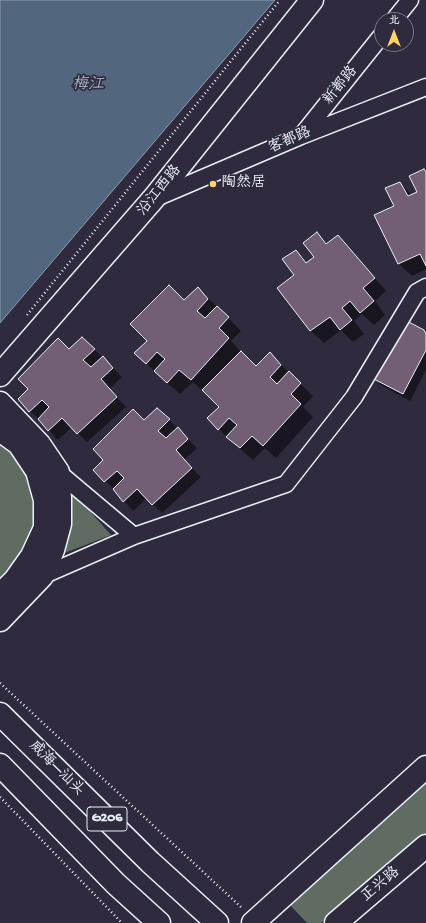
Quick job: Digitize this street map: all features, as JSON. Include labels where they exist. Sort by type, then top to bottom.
[{"type":"main road","name":"沿江西路","points":[[0,375],[154,198],[312,0]]},
{"type":"main road","points":[[0,403],[39,444],[58,472],[60,498],[60,524],[53,550],[42,576],[0,620]]},
{"type":"main road","points":[[0,430],[19,444],[37,471],[45,500],[44,528],[32,556],[15,580],[0,595]]},
{"type":"main road","name":"威海—汕头","points":[[0,714],[150,862],[217,923]]},
{"type":"main road","name":"G206","points":[[0,765],[116,884],[159,923]]},
{"type":"main road","points":[[248,916],[426,767]]},
{"type":"main road","name":"正兴路","points":[[336,923],[426,846]]},
{"type":"street","points":[[400,12],[410,0]]},
{"type":"street","name":"新都路","points":[[301,136],[374,45]]},
{"type":"street","name":"客都路","points":[[154,198],[301,136],[426,87]]},
{"type":"street","points":[[42,576],[134,536],[286,484],[354,397],[416,292],[426,287]]},
{"type":"street","points":[[58,472],[134,536]]},
{"type":"path","points":[[25,317],[280,0]]},
{"type":"path","points":[[0,683],[248,916]]},
{"type":"path","points":[[0,797],[122,923]]},
{"type":"shaded area","points":[[0,441],[18,448],[43,528],[0,587]]},
{"type":"shaded area","points":[[70,489],[111,535],[62,554]]},
{"type":"shaded area","points":[[426,783],[426,835],[321,923],[307,923],[290,905]]},
{"type":"water","name":"梅江","points":[[0,0],[275,0],[0,323]]},
{"type":"building","points":[[424,169],[426,172],[426,266],[420,254],[398,264],[374,215],[394,206],[385,188],[400,182],[408,196],[417,192],[409,176]]},
{"type":"building","points":[[317,232],[326,244],[338,235],[375,278],[363,288],[374,301],[360,313],[350,301],[342,308],[352,320],[340,330],[330,317],[310,331],[277,288],[294,275],[282,259],[296,250],[306,263],[314,257],[303,243]]},
{"type":"building","points":[[169,285],[184,300],[198,287],[208,299],[197,311],[205,318],[217,306],[229,317],[219,328],[229,338],[191,380],[179,370],[167,383],[154,371],[165,359],[157,352],[146,364],[134,353],[147,341],[130,324]]},
{"type":"building","points":[[403,319],[424,330],[426,334],[426,350],[403,394],[372,378]]},
{"type":"building","points":[[82,337],[95,349],[83,360],[91,367],[103,356],[113,368],[101,379],[117,397],[77,434],[62,418],[48,431],[38,419],[49,407],[42,400],[29,412],[18,399],[28,389],[18,379],[58,338],[69,349]]},
{"type":"building","points":[[241,351],[256,366],[270,352],[281,365],[270,377],[277,384],[289,371],[301,383],[291,394],[301,404],[263,446],[252,436],[240,448],[226,437],[237,425],[229,418],[218,430],[207,418],[219,407],[202,390]]},
{"type":"building","points":[[157,408],[170,419],[158,431],[166,438],[178,427],[188,439],[176,450],[192,468],[152,505],[137,489],[123,502],[113,489],[124,478],[117,471],[104,482],[93,470],[103,460],[93,449],[133,409],[144,420]]},
{"type":"place","name":"陶然居","points":[[213,184]]}]
